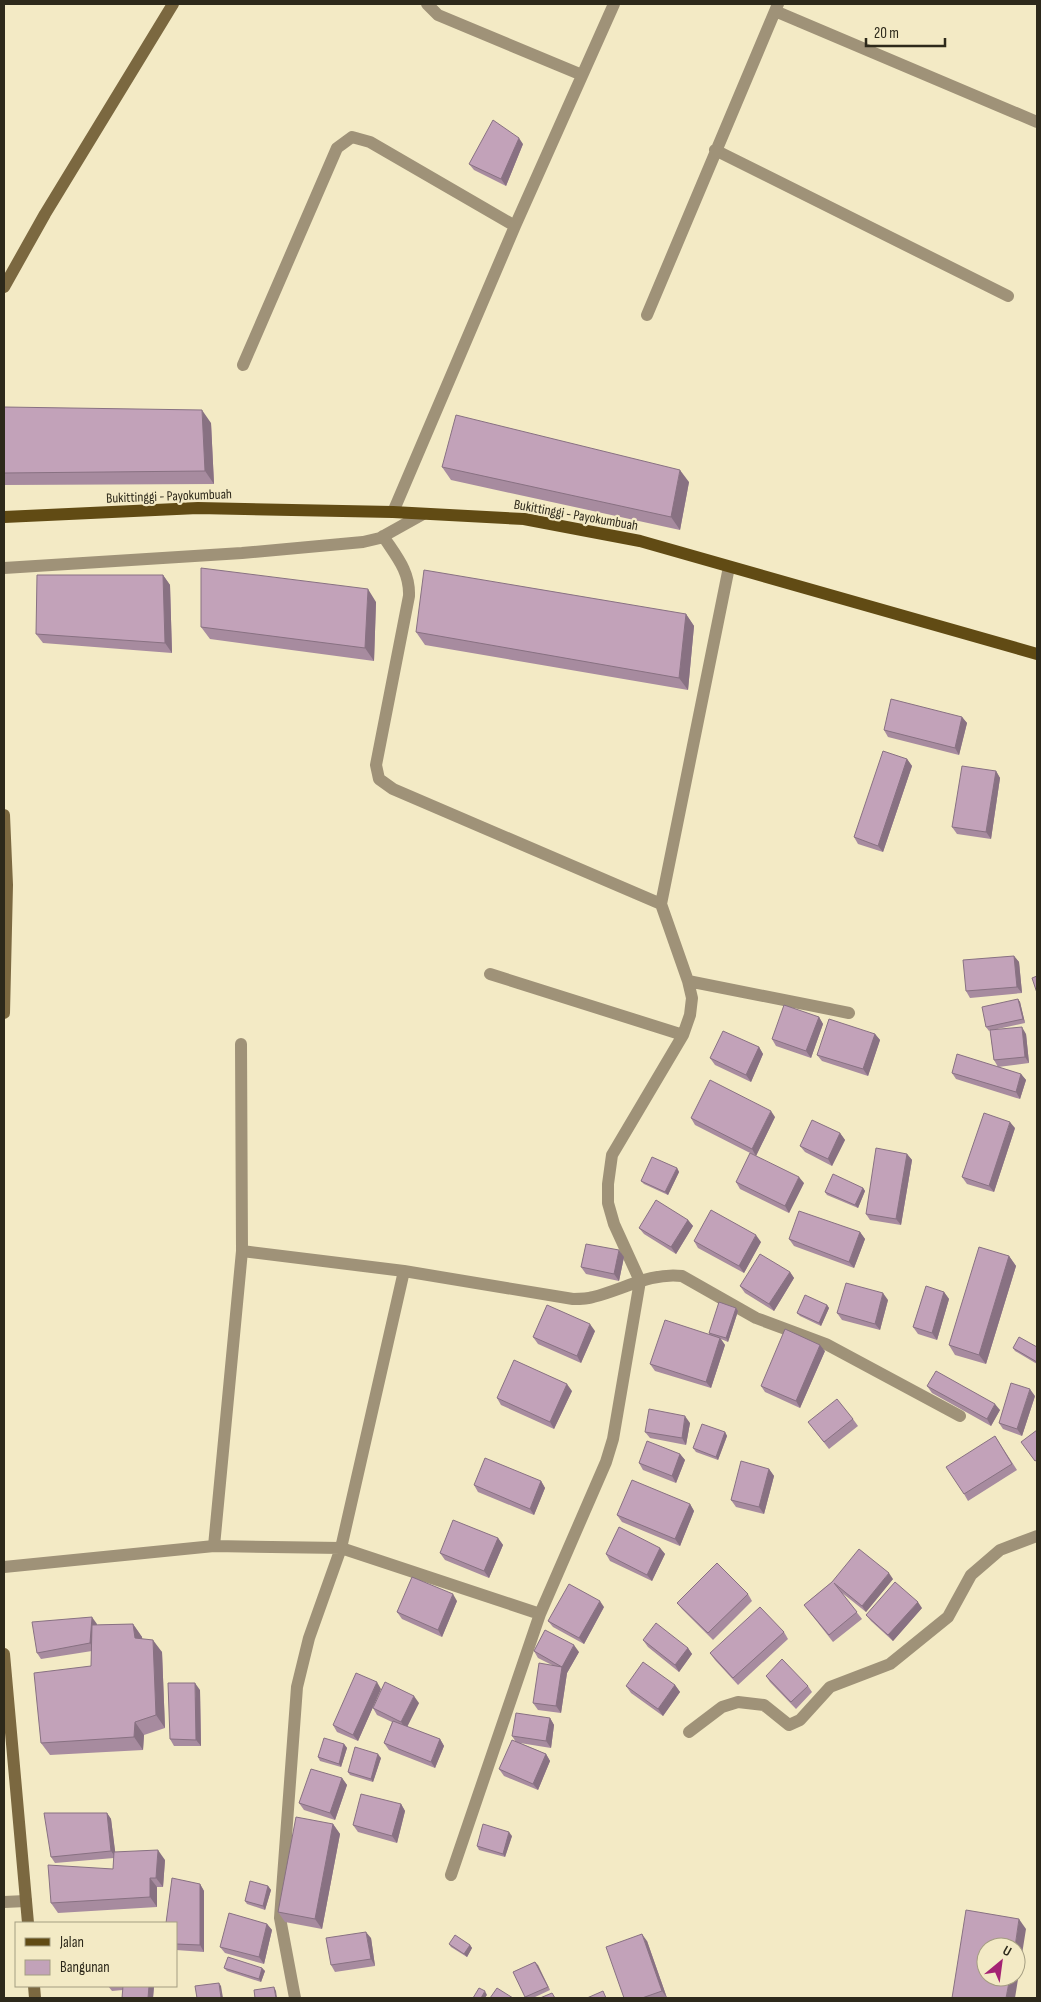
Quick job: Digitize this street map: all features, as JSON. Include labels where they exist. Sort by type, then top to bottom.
[{"type":"main road","name":"Bukittinggi - Payokumbuah","points":[[4,517],[198,508],[393,512],[524,519],[640,541],[1037,654]]},
{"type":"street","points":[[4,287],[45,214],[173,4]]},
{"type":"street","points":[[427,4],[438,15],[582,75]]},
{"type":"street","points":[[393,512],[515,226],[614,4]]},
{"type":"street","points":[[647,315],[776,7],[1037,122]]},
{"type":"street","points":[[243,365],[337,148],[352,137],[370,142],[515,226]]},
{"type":"street","points":[[715,150],[1008,296]]},
{"type":"street","points":[[4,568],[242,553],[363,542],[383,536],[423,514]]},
{"type":"street","points":[[383,536],[406,571],[410,582],[409,596],[376,765],[379,779],[393,789],[661,904]]},
{"type":"street","points":[[451,1875],[540,1614],[608,1455],[613,1439],[640,1281],[614,1224],[608,1203],[608,1184],[612,1155],[683,1035],[690,1015],[692,998],[688,981],[661,904],[729,567]]},
{"type":"street","points":[[4,815],[7,885],[4,1013]]},
{"type":"street","points":[[490,974],[683,1035]]},
{"type":"street","points":[[688,981],[849,1013]]},
{"type":"street","points":[[214,1546],[242,1251],[240,1044]]},
{"type":"street","points":[[242,1251],[404,1271],[573,1299],[592,1297],[640,1281],[675,1275],[682,1276],[756,1318],[826,1344],[960,1416]]},
{"type":"street","points":[[295,1998],[280,1918],[297,1688],[309,1638],[341,1548],[404,1271]]},
{"type":"street","points":[[688,1732],[722,1708],[738,1702],[764,1705],[789,1725],[800,1720],[830,1686],[890,1664],[948,1617],[971,1575],[1000,1550],[1037,1536]]},
{"type":"street","points":[[4,1567],[214,1546],[341,1548],[540,1614]]},
{"type":"street","points":[[4,1654],[28,1922]]},
{"type":"street","points":[[4,1902],[26,1901]]},
{"type":"building","points":[[493,120],[519,138],[501,179],[469,164]]},
{"type":"building","points":[[4,407],[202,410],[205,471],[4,473]]},
{"type":"building","points":[[456,415],[680,470],[671,517],[442,467]]},
{"type":"building","points":[[201,568],[368,589],[365,648],[201,627]]},
{"type":"building","points":[[424,570],[686,614],[679,678],[416,632]]},
{"type":"building","points":[[37,575],[163,575],[165,643],[36,634]]},
{"type":"building","points":[[891,699],[962,717],[955,748],[884,730]]},
{"type":"building","points":[[883,751],[907,759],[878,846],[854,837]]},
{"type":"building","points":[[962,766],[996,771],[986,832],[952,827]]},
{"type":"building","points":[[1014,956],[1017,987],[966,991],[963,960]]},
{"type":"building","points":[[1037,976],[1037,993],[1032,978]]},
{"type":"building","points":[[1018,999],[1023,1019],[986,1027],[982,1007]]},
{"type":"building","points":[[784,1005],[819,1017],[806,1051],[772,1039]]},
{"type":"building","points":[[829,1019],[875,1034],[863,1069],[817,1055]]},
{"type":"building","points":[[1022,1027],[1025,1057],[994,1060],[990,1030]]},
{"type":"building","points":[[723,1031],[759,1047],[746,1075],[710,1058]]},
{"type":"building","points":[[957,1054],[1021,1074],[1016,1092],[952,1073]]},
{"type":"building","points":[[710,1080],[771,1111],[752,1149],[691,1118]]},
{"type":"building","points":[[984,1113],[1010,1122],[989,1186],[962,1177]]},
{"type":"building","points":[[812,1120],[840,1133],[828,1159],[800,1146]]},
{"type":"building","points":[[876,1148],[907,1154],[896,1219],[866,1214]]},
{"type":"building","points":[[750,1153],[799,1177],[785,1206],[736,1182]]},
{"type":"building","points":[[652,1157],[677,1168],[665,1192],[641,1181]]},
{"type":"building","points":[[833,1174],[863,1188],[855,1205],[825,1192]]},
{"type":"building","points":[[656,1200],[688,1220],[671,1247],[639,1228]]},
{"type":"building","points":[[711,1210],[756,1235],[739,1266],[694,1241]]},
{"type":"building","points":[[799,1211],[860,1232],[849,1262],[789,1239]]},
{"type":"building","points":[[586,1244],[619,1250],[614,1274],[581,1267]]},
{"type":"building","points":[[979,1247],[1009,1256],[979,1355],[949,1345]]},
{"type":"building","points":[[760,1254],[790,1272],[769,1304],[740,1286]]},
{"type":"building","points":[[846,1283],[883,1293],[875,1324],[837,1313]]},
{"type":"building","points":[[926,1286],[944,1292],[932,1333],[913,1327]]},
{"type":"building","points":[[805,1295],[827,1305],[819,1323],[797,1313]]},
{"type":"building","points":[[719,1302],[736,1308],[726,1338],[709,1333]]},
{"type":"building","points":[[547,1305],[590,1324],[577,1356],[533,1337]]},
{"type":"building","points":[[665,1320],[720,1338],[706,1382],[650,1364]]},
{"type":"building","points":[[785,1329],[820,1345],[796,1401],[761,1386]]},
{"type":"building","points":[[1019,1337],[1037,1347],[1037,1362],[1013,1348]]},
{"type":"building","points":[[514,1360],[567,1384],[550,1422],[497,1398]]},
{"type":"building","points":[[936,1371],[995,1404],[987,1419],[927,1386]]},
{"type":"building","points":[[1011,1383],[1030,1389],[1017,1429],[999,1423]]},
{"type":"building","points":[[837,1399],[853,1419],[824,1442],[808,1422]]},
{"type":"building","points":[[649,1409],[685,1416],[682,1438],[645,1432]]},
{"type":"building","points":[[702,1424],[725,1432],[716,1457],[693,1448]]},
{"type":"building","points":[[1037,1430],[1037,1460],[1035,1461],[1021,1442]]},
{"type":"building","points":[[995,1436],[1012,1464],[964,1494],[946,1467]]},
{"type":"building","points":[[647,1441],[680,1454],[672,1476],[639,1463]]},
{"type":"building","points":[[485,1458],[541,1481],[530,1509],[474,1485]]},
{"type":"building","points":[[741,1461],[769,1469],[759,1507],[731,1500]]},
{"type":"building","points":[[632,1480],[690,1504],[675,1539],[617,1515]]},
{"type":"building","points":[[453,1520],[498,1538],[484,1571],[440,1553]]},
{"type":"building","points":[[619,1527],[660,1548],[647,1575],[606,1554]]},
{"type":"building","points":[[859,1549],[889,1573],[862,1606],[834,1583],[857,1612],[829,1635],[804,1605],[832,1582]]},
{"type":"building","points":[[717,1563],[748,1594],[708,1633],[677,1603]]},
{"type":"building","points":[[412,1577],[453,1594],[438,1630],[397,1612]]},
{"type":"building","points":[[895,1582],[918,1602],[888,1635],[866,1615]]},
{"type":"building","points":[[569,1584],[600,1601],[579,1638],[548,1621]]},
{"type":"building","points":[[760,1607],[784,1632],[733,1678],[710,1653]]},
{"type":"building","points":[[92,1617],[90,1643],[37,1653],[32,1622]]},
{"type":"building","points":[[656,1623],[688,1648],[675,1665],[643,1640]]},
{"type":"building","points":[[133,1624],[135,1638],[153,1640],[156,1715],[135,1722],[134,1737],[41,1743],[34,1673],[91,1666],[92,1625]]},
{"type":"building","points":[[545,1630],[574,1645],[562,1667],[534,1651]]},
{"type":"building","points":[[782,1659],[808,1686],[791,1702],[766,1676]]},
{"type":"building","points":[[643,1662],[675,1685],[658,1709],[626,1686]]},
{"type":"building","points":[[539,1663],[562,1667],[556,1706],[533,1703]]},
{"type":"building","points":[[356,1673],[377,1682],[353,1735],[333,1725]]},
{"type":"building","points":[[385,1682],[414,1696],[401,1722],[373,1708]]},
{"type":"building","points":[[168,1683],[195,1683],[196,1740],[170,1739]]},
{"type":"building","points":[[516,1713],[550,1718],[546,1741],[512,1736]]},
{"type":"building","points":[[393,1721],[440,1739],[431,1762],[384,1743]]},
{"type":"building","points":[[324,1738],[344,1744],[339,1764],[318,1757]]},
{"type":"building","points":[[512,1740],[546,1754],[533,1784],[499,1769]]},
{"type":"building","points":[[355,1747],[378,1754],[371,1779],[348,1772]]},
{"type":"building","points":[[311,1769],[342,1778],[330,1813],[299,1803]]},
{"type":"building","points":[[361,1794],[401,1804],[392,1836],[353,1825]]},
{"type":"building","points":[[44,1813],[107,1813],[111,1851],[51,1857]]},
{"type":"building","points":[[296,1817],[333,1824],[315,1919],[278,1912]]},
{"type":"building","points":[[483,1824],[509,1832],[503,1854],[477,1846]]},
{"type":"building","points":[[158,1850],[156,1878],[150,1878],[150,1897],[51,1903],[48,1865],[113,1869],[114,1852]]},
{"type":"building","points":[[172,1878],[200,1884],[200,1945],[178,1944],[178,1922],[166,1922]]},
{"type":"building","points":[[250,1881],[268,1886],[263,1906],[245,1901]]},
{"type":"building","points":[[966,1910],[1019,1919],[1016,1937],[976,1937],[976,1987],[1008,1987],[1006,1998],[952,1998]]},
{"type":"building","points":[[229,1913],[267,1924],[259,1957],[220,1947]]},
{"type":"building","points":[[366,1932],[371,1959],[331,1965],[326,1938]]},
{"type":"building","points":[[642,1934],[662,1991],[642,1998],[624,1998],[606,1947]]},
{"type":"building","points":[[455,1935],[470,1945],[464,1954],[449,1944]]},
{"type":"building","points":[[228,1957],[262,1968],[259,1979],[224,1968]]},
{"type":"building","points":[[535,1962],[548,1987],[525,1997],[513,1972]]},
{"type":"building","points":[[219,1983],[221,1998],[197,1998],[195,1986]]},
{"type":"building","points":[[123,1987],[149,1987],[148,1998],[122,1998]]},
{"type":"building","points":[[274,1987],[276,1998],[255,1998],[254,1990]]},
{"type":"building","points":[[479,1988],[485,1991],[481,1998],[473,1998]]},
{"type":"building","points":[[497,1988],[513,1998],[490,1998]]},
{"type":"building","points":[[603,1991],[606,1998],[587,1998]]},
{"type":"building","points":[[552,1993],[555,1998],[540,1998]]}]
